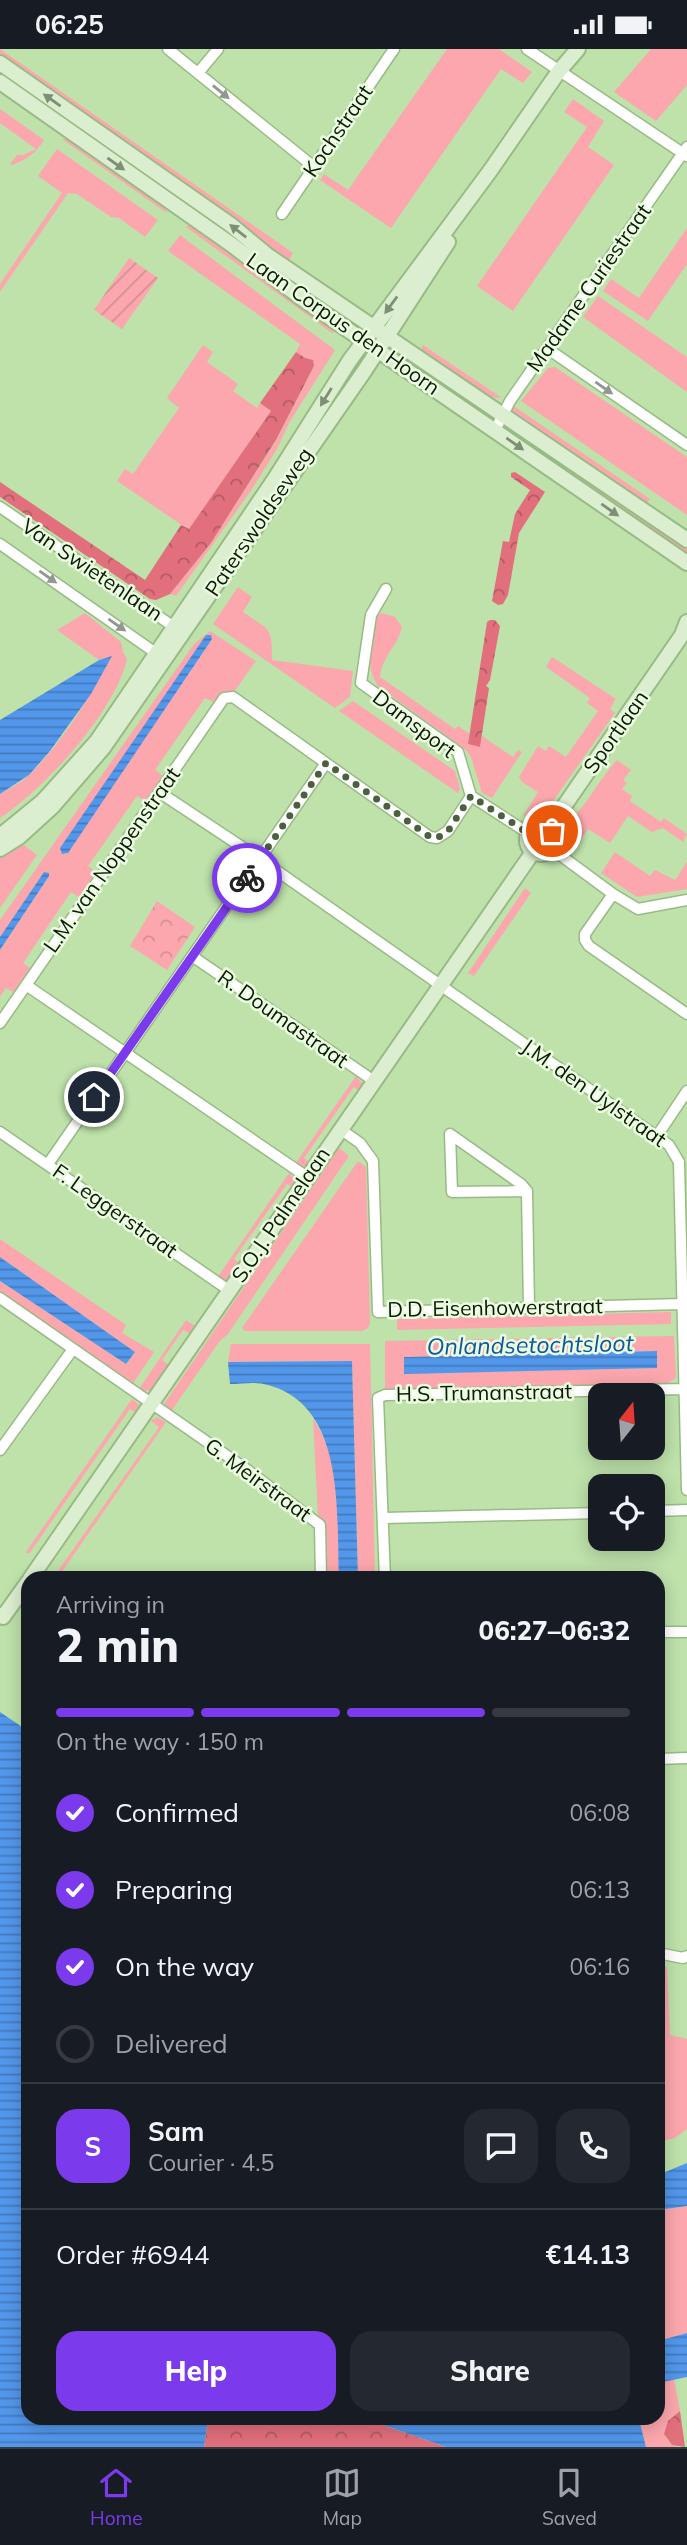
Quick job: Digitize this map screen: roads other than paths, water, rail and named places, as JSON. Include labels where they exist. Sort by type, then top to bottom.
[{"type":"main road","name":"Paterswoldseweg","points":[[179,630],[364,340],[490,171],[559,71],[578,49]]},
{"type":"main road","name":"Laan Corpus den Hoorn","points":[[0,63],[373,328],[687,540]]},
{"type":"main road","name":"Laan Corpus den Hoorn","points":[[0,82],[378,350],[687,563]]},
{"type":"main road","name":"Paterswoldseweg","points":[[0,849],[36,822],[78,780],[103,748],[161,656],[387,337],[480,194],[490,171]]},
{"type":"main road","name":"Sportlaan","points":[[549,828],[686,630]]},
{"type":"main road","name":"Paterswoldseweg","points":[[0,836],[43,800],[79,762],[161,656]]},
{"type":"main road","points":[[537,826],[549,828],[554,836],[552,849],[543,854],[533,852],[527,844],[528,833],[537,826]]},
{"type":"main road","name":"S.O.J. Palmelaan","points":[[35,1571],[533,852]]},
{"type":"main road","name":"S.O.J. Palmelaan","points":[[2,1616],[21,1591]]},
{"type":"street","points":[[168,49],[314,167]]},
{"type":"street","points":[[198,73],[218,49]]},
{"type":"street","name":"Kochstraat","points":[[282,214],[394,49]]},
{"type":"street","points":[[527,49],[686,152]]},
{"type":"street","name":"Madame Curiestraat","points":[[495,430],[522,383],[686,152]]},
{"type":"street","points":[[548,349],[687,445]]},
{"type":"street","name":"Van Swietenlaan","points":[[0,507],[179,630]]},
{"type":"street","name":"Van Swietenlaan","points":[[0,544],[161,656]]},
{"type":"street","name":"Damsport","points":[[386,589],[371,615],[360,683],[458,752],[471,796]]},
{"type":"street","name":"L.M. van Noppenstraat","points":[[0,1023],[224,698],[233,697],[326,763]]},
{"type":"street","points":[[48,1164],[326,763],[430,837],[437,838],[448,831],[471,796],[528,833]]},
{"type":"street","name":"J.M. den Uylstraat","points":[[159,792],[260,859],[669,1145],[679,1162],[687,1490]]},
{"type":"street","points":[[552,849],[638,909],[687,900]]},
{"type":"street","points":[[613,894],[585,934],[584,940],[687,1014]]},
{"type":"street","name":"R. Doumastraat","points":[[192,956],[374,1081]]},
{"type":"street","points":[[26,985],[307,1177]]},
{"type":"street","points":[[657,1136],[687,1091]]},
{"type":"street","name":"D.D. Eisenhowerstraat","points":[[340,1129],[360,1143],[373,1161],[378,1313],[682,1304]]},
{"type":"street","name":"F. Leggerstraat","points":[[0,1132],[230,1291]]},
{"type":"street","points":[[527,1191],[452,1192],[450,1134],[527,1191],[529,1308]]},
{"type":"street","points":[[0,1299],[152,1404]]},
{"type":"street","points":[[1,1449],[73,1349]]},
{"type":"street","name":"H.S. Trumanstraat","points":[[384,1518],[378,1398],[385,1395],[684,1389]]},
{"type":"street","name":"G. Meirstraat","points":[[152,1404],[246,1469],[320,1525],[321,1571]]},
{"type":"street","points":[[665,1511],[687,1510]]},
{"type":"street","points":[[385,1571],[384,1518],[588,1513]]},
{"type":"street","points":[[665,1632],[687,1632]]},
{"type":"street","points":[[665,1759],[687,1758]]},
{"type":"street","points":[[665,1954],[683,1958],[687,1956]]},
{"type":"water","points":[[206,635],[211,635],[212,639],[68,853],[62,854],[60,848]]},
{"type":"water","points":[[112,656],[91,694],[50,751],[29,775],[0,794],[0,720],[99,660]]},
{"type":"water","points":[[44,872],[49,873],[49,876],[0,950],[0,937]]},
{"type":"water","points":[[0,1257],[135,1352],[126,1364],[0,1281]]},
{"type":"water","points":[[657,1351],[657,1368],[404,1374],[404,1357]]},
{"type":"water","points":[[352,1361],[358,1571],[339,1571],[338,1525],[332,1466],[324,1439],[312,1415],[294,1397],[268,1385],[230,1384],[228,1362]]},
{"type":"water","points":[[0,1712],[21,1726],[21,2425],[207,2425],[204,2447],[0,2447]]},
{"type":"water","points":[[687,2163],[687,2206],[665,2209],[665,2172]]},
{"type":"water","points":[[687,2333],[687,2377],[665,2382],[665,2339]]},
{"type":"water","points":[[383,2425],[640,2425],[646,2447],[446,2447]]},
{"type":"water label","name":"Onlandsetochtsloot","points":[[530,1345]]}]
